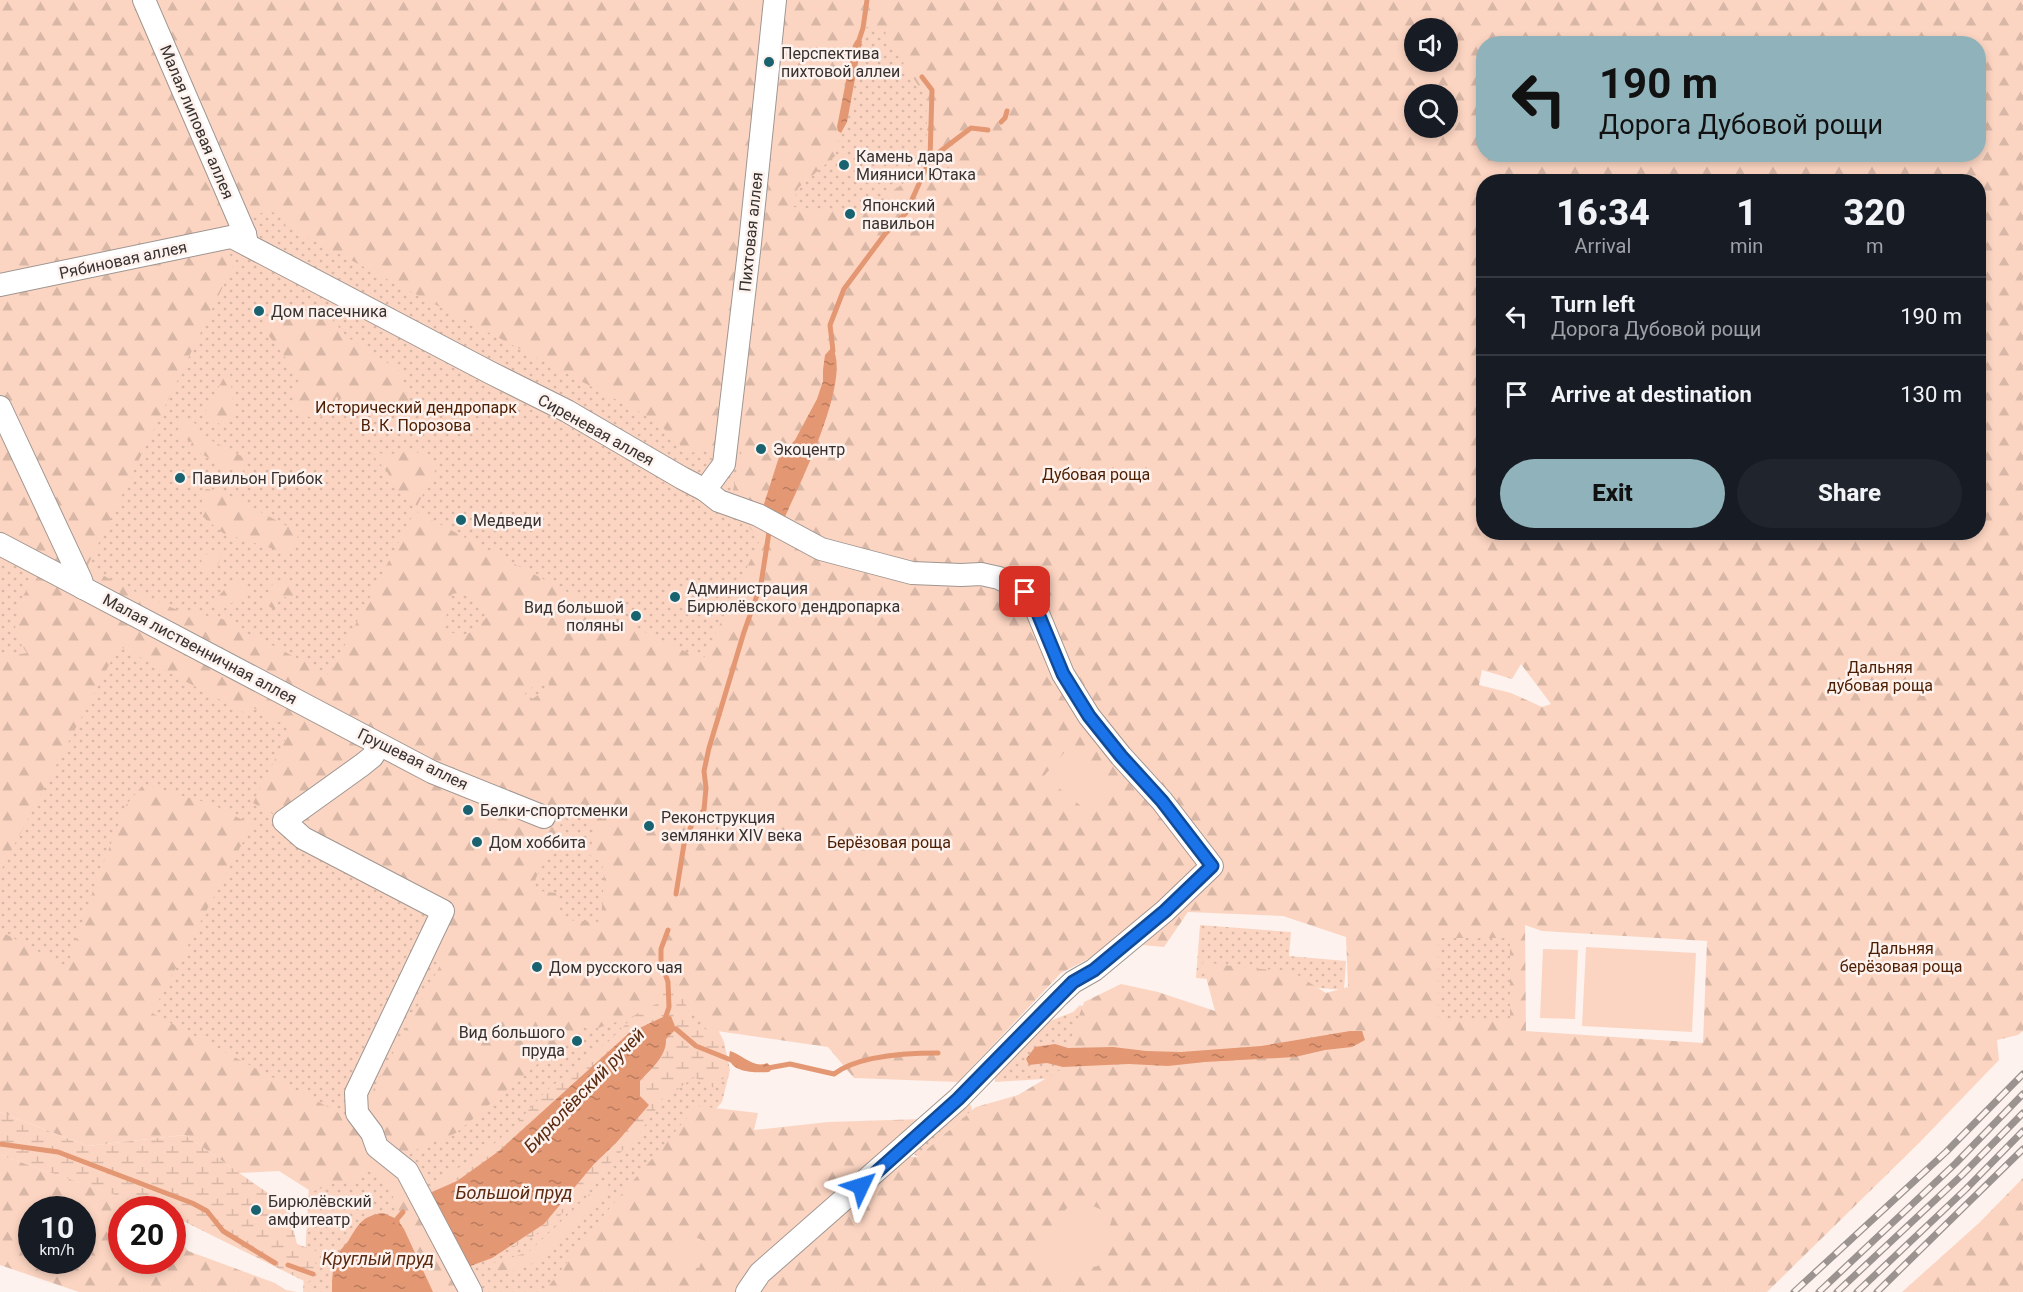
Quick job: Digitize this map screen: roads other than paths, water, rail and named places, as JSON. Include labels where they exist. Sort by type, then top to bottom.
[{"type":"lane","name":"Малая липовая аллея","points":[[144,0],[241,238]]},
{"type":"lane","name":"Пихтовая аллея","points":[[724,464],[775,0]]},
{"type":"lane","name":"Рябиновая аллея","points":[[0,285],[241,238]]},
{"type":"lane","name":"Сиреневая аллея","points":[[241,238],[319,284],[368,307],[491,374],[567,411],[705,490],[719,501],[758,515],[822,549],[912,573],[961,576],[981,574],[999,578],[1025,592],[1032,599],[1063,674],[1089,716],[1162,801],[1212,866],[1165,911],[1094,970],[1073,982],[958,1099],[760,1273],[747,1292]]},
{"type":"lane","points":[[0,407],[81,580],[82,588]]},
{"type":"lane","points":[[682,478],[724,464]]},
{"type":"lane","points":[[705,490],[724,464]]},
{"type":"lane","name":"Малая лиственничная аллея","points":[[0,544],[317,711]]},
{"type":"lane","name":"Грушевая аллея","points":[[317,711],[432,772],[544,817]]},
{"type":"lane","points":[[380,745],[362,765],[284,822],[303,838],[443,911],[356,1093],[356,1109],[372,1133],[377,1147],[407,1172],[471,1292]]},
{"type":"water","points":[[856,40],[862,41],[847,122],[841,133],[837,127],[853,45]]},
{"type":"water","points":[[832,347],[837,362],[830,407],[811,460],[783,521],[763,507],[779,457],[795,440],[817,399],[823,381],[825,355]]},
{"type":"water","name":"Большой пруд","points":[[671,1016],[676,1029],[666,1039],[664,1051],[658,1062],[640,1081],[640,1096],[649,1105],[594,1164],[544,1224],[492,1258],[465,1268],[425,1195],[457,1181],[499,1151],[629,1033],[663,1017]]},
{"type":"water","points":[[1362,1031],[1365,1040],[1352,1047],[1295,1057],[1168,1066],[1129,1064],[1063,1067],[1047,1063],[1029,1065],[1026,1059],[1035,1047],[1055,1044],[1068,1048],[1113,1047],[1181,1052],[1261,1046]]},
{"type":"water","points":[[730,1051],[753,1063],[767,1063],[773,1068],[769,1072],[756,1072],[736,1068],[729,1058]]},
{"type":"water","name":"Круглый пруд","points":[[383,1213],[397,1219],[404,1229],[433,1292],[332,1292],[333,1268],[339,1252],[363,1221]]},
{"type":"waterway","points":[[859,40],[867,0]]},
{"type":"waterway","points":[[922,77],[932,90],[930,159]]},
{"type":"waterway","name":"Бирюлёвский ручей","points":[[1001,122],[1007,111]]},
{"type":"waterway","name":"Бирюлёвский ручей","points":[[833,351],[830,325],[844,289],[885,234],[906,213],[930,159],[971,128],[988,130]]},
{"type":"waterway","name":"Бирюлёвский ручей","points":[[676,894],[684,844],[692,824],[704,810],[706,788],[704,771],[709,748],[761,584],[769,532]]},
{"type":"waterway","name":"Бирюлёвский ручей","points":[[664,1022],[669,1007],[668,982],[661,962],[661,949],[668,930]]},
{"type":"waterway","points":[[671,1028],[676,1029],[696,1046],[736,1062]]},
{"type":"waterway","points":[[768,1068],[790,1064],[834,1074],[856,1063],[884,1056],[938,1053]]},
{"type":"waterway","name":"Бирюлёвский ручей","points":[[0,1144],[58,1152],[192,1203],[207,1211],[223,1231],[275,1263]]},
{"type":"waterway","name":"Бирюлёвский ручей","points":[[397,1223],[397,1219],[403,1212]]},
{"type":"waterway","name":"Бирюлёвский ручей","points":[[288,1265],[313,1274]]},
{"type":"railway","points":[[1794,1292],[1946,1152],[2023,1074]]},
{"type":"railway","points":[[1819,1292],[1956,1163],[2023,1094]]},
{"type":"railway","points":[[1837,1292],[1962,1175],[2023,1113]]},
{"type":"railway","points":[[1857,1292],[1966,1189],[2023,1131]]},
{"type":"railway","points":[[1877,1292],[2023,1149]]},
{"type":"place","name":"Перспектива пихтовой аллеи","points":[[769,62]]},
{"type":"place","name":"Камень дара Мияниси Ютака","points":[[844,165]]},
{"type":"place","name":"Японcкий павильон","points":[[850,214]]},
{"type":"place","name":"Дом пасечника","points":[[259,311]]},
{"type":"place","name":"Экоцентр","points":[[761,449]]},
{"type":"place","name":"Павильон Грибок","points":[[180,478]]},
{"type":"place","name":"Медведи","points":[[461,520]]},
{"type":"place","name":"Администрация Бирюлёвского дендропарка","points":[[675,597]]},
{"type":"place","name":"Вид большой поляны","points":[[636,616]]},
{"type":"place","name":"Белки-спортсменки","points":[[468,810]]},
{"type":"place","name":"Реконструкция землянки XIV века","points":[[649,826]]},
{"type":"place","name":"Дом хоббита","points":[[477,842]]},
{"type":"place","name":"Дом русского чая","points":[[537,967]]},
{"type":"place","name":"Вид большого пруда","points":[[577,1041]]},
{"type":"place","name":"Бирюлёвский амфитеатр","points":[[256,1210]]},
{"type":"park label","name":"Исторический дендропарк В. К. Порозова","points":[[416,416]]},
{"type":"park label","name":"Дубовая роща","points":[[1096,474]]},
{"type":"park label","name":"Дальняя дубовая роща","points":[[1880,676]]},
{"type":"park label","name":"Берёзовая роща","points":[[889,842]]},
{"type":"park label","name":"Дальняя берёзовая роща","points":[[1901,957]]}]
